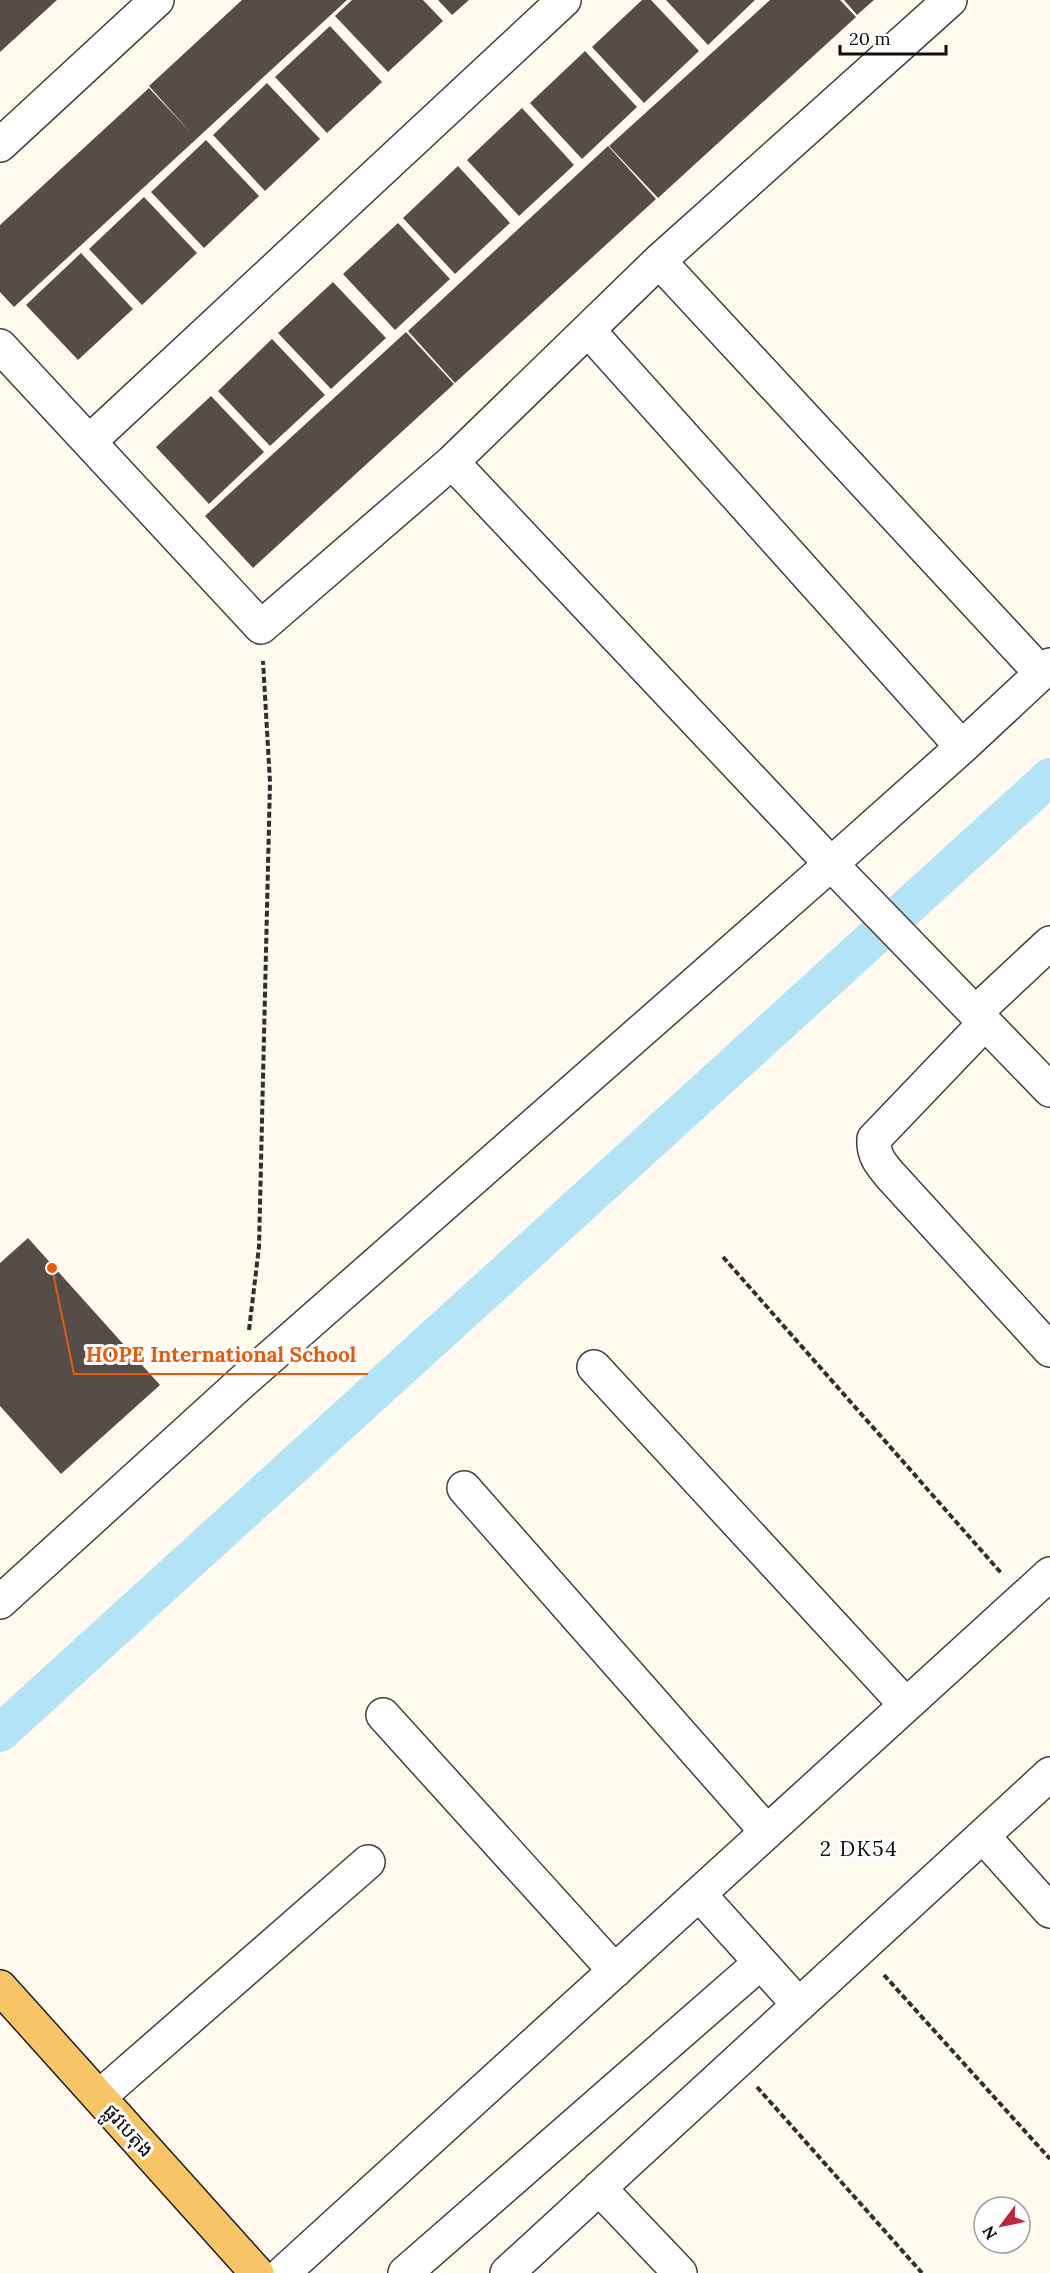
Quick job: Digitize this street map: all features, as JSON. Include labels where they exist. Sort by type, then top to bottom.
[{"type":"main road","name":"ផ្លូវបេតុង","points":[[0,1987],[257,2273]]},
{"type":"street","points":[[0,145],[157,0]]},
{"type":"street","points":[[89,442],[564,0]]},
{"type":"street","points":[[0,346],[261,627],[452,462],[659,261],[950,0]]},
{"type":"street","points":[[0,1602],[242,1382],[831,864],[1045,669],[659,261]]},
{"type":"street","points":[[588,330],[962,747]]},
{"type":"street","points":[[452,462],[831,864],[1050,1090]]},
{"type":"street","points":[[1050,943],[980,1018],[874,1139],[873,1149],[876,1158],[890,1175],[1050,1350]]},
{"type":"street","points":[[594,1367],[906,1705]]},
{"type":"street","points":[[464,1488],[767,1832]]},
{"type":"street","points":[[283,2273],[1050,1574]]},
{"type":"street","points":[[383,1715],[615,1971]]},
{"type":"street","points":[[507,2273],[1050,1774]]},
{"type":"street","points":[[983,1836],[1050,1911]]},
{"type":"street","points":[[99,2097],[368,1862]]},
{"type":"street","points":[[699,1894],[799,2005]]},
{"type":"street","points":[[408,2272],[760,1963]]},
{"type":"street","points":[[599,2188],[680,2273]]},
{"type":"path","points":[[242,1382],[259,1247],[270,782],[261,627]]},
{"type":"path","points":[[723,1257],[1024,1598]]},
{"type":"path","points":[[860,1948],[1050,2159]]},
{"type":"path","points":[[736,2063],[922,2273]]},
{"type":"building","points":[[0,0],[57,0],[0,52]]},
{"type":"building","points":[[242,0],[347,0],[14,307],[0,292],[0,225],[149,88],[191,133],[149,86]]},
{"type":"building","points":[[352,0],[423,0],[443,21],[388,72],[335,16]]},
{"type":"building","points":[[438,0],[469,0],[452,15]]},
{"type":"building","points":[[642,0],[651,0],[699,51],[644,103],[592,47]]},
{"type":"building","points":[[666,0],[755,0],[708,45]]},
{"type":"building","points":[[770,0],[840,0],[856,17],[658,198],[609,146]]},
{"type":"building","points":[[844,0],[874,0],[857,15]]},
{"type":"building","points":[[330,26],[382,82],[327,133],[275,77]]},
{"type":"building","points":[[585,51],[637,107],[582,159],[530,103]]},
{"type":"building","points":[[267,83],[320,139],[265,191],[213,135]]},
{"type":"building","points":[[522,108],[574,165],[519,216],[467,160]]},
{"type":"building","points":[[206,140],[259,196],[204,248],[151,192]]},
{"type":"building","points":[[608,146],[656,199],[455,383],[408,331]]},
{"type":"building","points":[[458,166],[510,223],[455,274],[403,218]]},
{"type":"building","points":[[144,197],[197,253],[142,305],[89,249]]},
{"type":"building","points":[[398,223],[450,279],[395,330],[343,274]]},
{"type":"building","points":[[81,253],[133,309],[78,360],[26,305]]},
{"type":"building","points":[[333,282],[386,338],[331,389],[278,333]]},
{"type":"building","points":[[406,332],[454,384],[253,568],[205,516]]},
{"type":"building","points":[[272,339],[325,395],[270,446],[218,391]]},
{"type":"building","points":[[211,396],[264,452],[209,504],[156,447]]},
{"type":"building","points":[[28,1238],[160,1385],[61,1474],[0,1406],[0,1263]]},
{"type":"waterway","points":[[0,1733],[1050,777]]},
{"type":"place","name":"HOPE International School","points":[[52,1268]]},
{"type":"district","name":"2 DK54","points":[[859,1848]]}]
